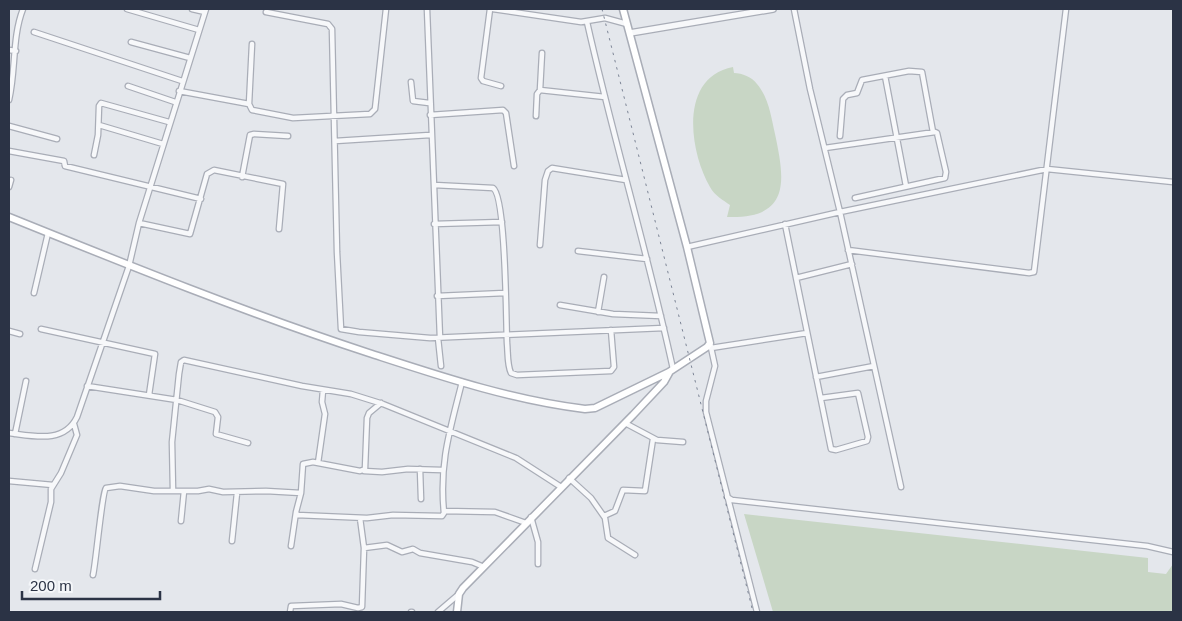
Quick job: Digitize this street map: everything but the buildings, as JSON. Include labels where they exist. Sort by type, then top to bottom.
[{"type":"main road","points":[[9,217],[129,266],[290,327],[519,399],[585,409],[595,408],[671,371],[710,346],[687,247],[623,9]]},
{"type":"main road","points":[[457,612],[459,594],[531,517],[664,382],[671,371]]},
{"type":"street","points":[[9,100],[16,51],[17,24],[23,9]]},
{"type":"street","points":[[127,9],[199,30]]},
{"type":"street","points":[[9,433],[51,436],[66,432],[74,424],[129,266],[139,223],[205,10],[192,9]]},
{"type":"street","points":[[252,44],[249,104],[250,108],[256,112],[284,117],[370,114],[375,111],[386,9]]},
{"type":"street","points":[[426,9],[441,366]]},
{"type":"street","points":[[502,86],[483,81],[481,78],[492,9],[588,22],[604,18],[627,24]]},
{"type":"street","points":[[630,33],[773,9]]},
{"type":"street","points":[[794,9],[901,487]]},
{"type":"street","points":[[848,250],[1032,273],[1035,270],[1066,9]]},
{"type":"street","points":[[266,12],[331,26],[336,252],[340,327],[344,330],[359,332],[439,338],[664,328]]},
{"type":"street","points":[[588,22],[605,97],[664,328],[671,371]]},
{"type":"street","points":[[34,32],[182,81]]},
{"type":"street","points":[[131,42],[190,58]]},
{"type":"street","points":[[9,50],[16,51]]},
{"type":"street","points":[[536,116],[537,94],[540,90],[542,53]]},
{"type":"street","points":[[840,136],[845,96],[857,94],[862,80],[909,71],[922,72],[933,132]]},
{"type":"street","points":[[885,76],[895,137],[906,186]]},
{"type":"street","points":[[411,82],[414,101],[429,104]]},
{"type":"street","points":[[128,86],[175,102]]},
{"type":"street","points":[[540,90],[605,97]]},
{"type":"street","points":[[179,91],[249,104]]},
{"type":"street","points":[[94,155],[99,125],[99,106],[101,104],[169,122]]},
{"type":"street","points":[[430,115],[503,110],[506,113],[514,166]]},
{"type":"street","points":[[99,125],[163,144]]},
{"type":"street","points":[[9,126],[57,139]]},
{"type":"street","points":[[825,148],[895,137],[937,133],[946,176],[855,198]]},
{"type":"street","points":[[242,177],[250,135],[288,136]]},
{"type":"street","points":[[335,141],[430,135]]},
{"type":"street","points":[[9,152],[64,161],[65,166],[201,199]]},
{"type":"street","points":[[540,245],[545,180],[548,171],[552,168],[626,180]]},
{"type":"street","points":[[687,247],[840,212],[1046,169],[1173,182]]},
{"type":"street","points":[[139,223],[190,234],[209,171],[283,184],[279,229]]},
{"type":"street","points":[[9,187],[11,180]]},
{"type":"street","points":[[434,185],[492,188],[499,197],[502,222],[509,369],[514,375],[611,371],[614,367],[611,330]]},
{"type":"street","points":[[434,224],[502,222]]},
{"type":"street","points":[[785,224],[816,377],[832,450],[867,441],[868,437],[857,392],[821,398]]},
{"type":"street","points":[[34,293],[48,233]]},
{"type":"street","points":[[578,251],[647,259]]},
{"type":"street","points":[[796,278],[852,264]]},
{"type":"street","points":[[598,312],[604,277]]},
{"type":"street","points":[[438,296],[505,293]]},
{"type":"street","points":[[560,305],[598,312],[661,316]]},
{"type":"street","points":[[41,329],[155,354],[149,395]]},
{"type":"street","points":[[9,331],[20,334]]},
{"type":"street","points":[[757,612],[705,407],[714,374],[710,346],[808,333]]},
{"type":"street","points":[[173,491],[172,442],[181,362],[184,360],[323,390],[351,394],[381,403],[516,458],[561,487]]},
{"type":"street","points":[[816,377],[874,366]]},
{"type":"street","points":[[15,434],[26,380]]},
{"type":"street","points":[[296,512],[300,516],[360,518],[393,514],[438,517],[444,515],[442,470],[449,430],[462,382]]},
{"type":"street","points":[[87,386],[176,400],[216,413],[216,434],[248,443]]},
{"type":"street","points":[[318,463],[325,414],[322,402],[323,390]]},
{"type":"street","points":[[364,470],[367,418],[369,413],[381,403]]},
{"type":"street","points":[[625,423],[654,439],[683,442]]},
{"type":"street","points":[[35,569],[53,485],[61,473],[76,435],[74,424]]},
{"type":"street","points":[[604,516],[615,511],[622,490],[645,491],[654,439]]},
{"type":"street","points":[[290,546],[296,512],[302,493],[302,465],[307,462],[382,472],[420,469],[442,470]]},
{"type":"street","points":[[420,469],[421,499]]},
{"type":"street","points":[[570,478],[591,498],[604,516],[609,539],[635,555]]},
{"type":"street","points":[[9,481],[53,485]]},
{"type":"street","points":[[94,575],[104,489],[120,486],[173,491],[209,489],[237,492],[302,493]]},
{"type":"street","points":[[182,521],[184,491]]},
{"type":"street","points":[[232,541],[237,492]]},
{"type":"street","points":[[727,496],[732,500],[1110,542],[1173,552]]},
{"type":"street","points":[[444,511],[496,512],[526,523]]},
{"type":"street","points":[[531,517],[538,542],[538,564]]},
{"type":"street","points":[[290,612],[291,606],[341,604],[358,608],[362,606],[364,548],[360,518]]},
{"type":"street","points":[[364,548],[387,545],[402,552],[413,549],[420,553],[472,562],[484,566]]},
{"type":"street","points":[[438,612],[459,594]]},
{"type":"green space","points":[[733,67],[734,73],[747,76],[755,82],[767,101],[781,167],[781,181],[779,194],[773,204],[763,211],[748,216],[727,217],[730,205],[714,193],[703,172],[697,154],[693,117],[696,100],[704,85],[716,74]]},
{"type":"green space","points":[[744,514],[1148,558],[1148,572],[1166,574],[1173,564],[1173,612],[773,612]]},
{"type":"railway","points":[[602,9],[753,612]]}]
